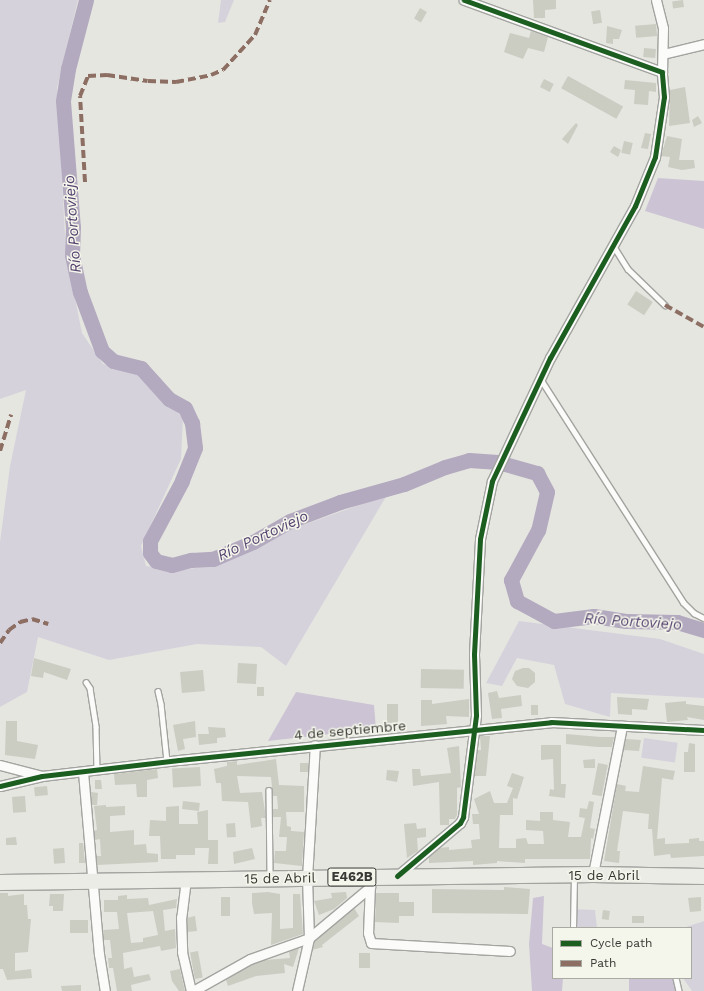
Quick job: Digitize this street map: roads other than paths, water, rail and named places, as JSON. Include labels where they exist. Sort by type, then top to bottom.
[{"type":"main road","name":"15 de Abril","points":[[0,882],[270,877],[370,882],[397,876],[593,874],[704,876]]},
{"type":"street","points":[[464,0],[662,72]]},
{"type":"street","points":[[397,876],[460,823],[463,817],[473,729],[476,716],[474,654],[480,539],[492,481],[509,448],[540,378],[573,313],[635,206],[655,157],[664,97],[662,72],[663,28],[656,0]]},
{"type":"street","points":[[663,54],[704,44]]},
{"type":"street","name":"4 de septiembre","points":[[0,786],[42,776],[97,771],[315,745],[551,722],[704,730]]},
{"type":"street","points":[[593,874],[622,726]]},
{"type":"street","points":[[298,991],[309,938],[307,878],[315,745]]},
{"type":"street","points":[[0,765],[42,776]]},
{"type":"street","points":[[83,772],[92,881],[105,991]]},
{"type":"street","points":[[186,879],[181,917],[182,952],[192,991],[250,959],[309,938],[370,882]]},
{"type":"street","points":[[370,882],[368,933],[371,943],[510,951]]},
{"type":"lane","points":[[613,245],[628,269],[665,305]]},
{"type":"lane","points":[[540,378],[684,602],[694,613],[704,618]]},
{"type":"lane","points":[[86,682],[90,688],[96,727],[97,771]]},
{"type":"lane","points":[[158,691],[161,704],[167,762]]},
{"type":"lane","points":[[269,790],[270,877]]},
{"type":"lane","points":[[573,927],[574,875]]},
{"type":"lane","points":[[676,979],[679,991]]},
{"type":"waterway","name":"Río Portoviejo","points":[[86,0],[68,69],[63,101],[73,227],[72,255],[80,292],[102,351],[113,361],[141,368],[169,399],[185,408],[192,423],[195,448],[182,481],[150,541],[150,553],[156,561],[172,565],[191,560],[213,559],[253,542],[290,521],[340,502],[404,484],[445,467],[469,460],[498,462],[537,473],[547,492],[538,530],[511,580],[517,601],[554,621],[594,616],[626,621],[677,622],[704,630]]}]
